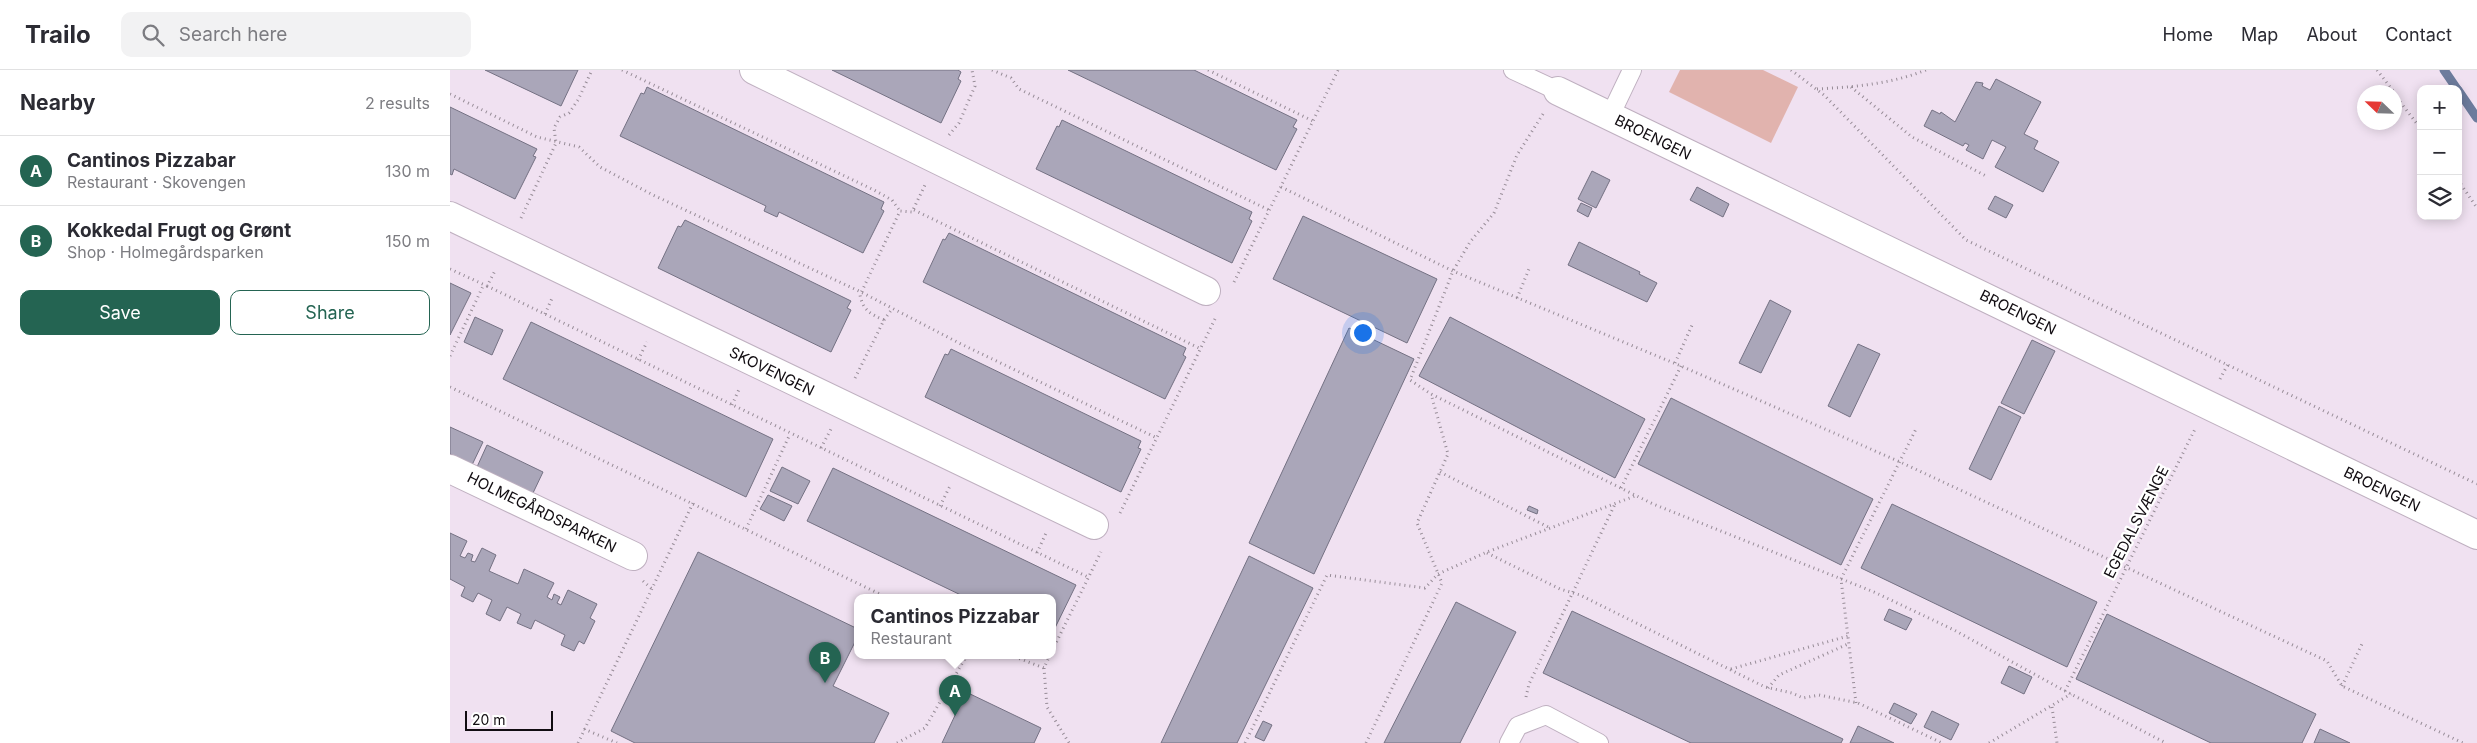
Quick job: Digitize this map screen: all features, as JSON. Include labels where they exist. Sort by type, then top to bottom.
[{"type":"street","points":[[754,70],[1219,296]]},
{"type":"street","name":"BROENGEN","points":[[1558,91],[2208,404],[2477,536]]},
{"type":"street","name":"SKOVENGEN","points":[[450,216],[842,404],[1099,536]]},
{"type":"street","name":"HOLMEGÅRDSPARKEN","points":[[450,468],[633,556]]},
{"type":"lane","points":[[1512,70],[1558,91]]},
{"type":"lane","points":[[1610,116],[1632,70]]},
{"type":"lane","points":[[1509,743],[1518,726],[1546,716],[1599,743]]},
{"type":"path","points":[[450,356],[534,193],[556,143],[554,128],[560,117],[569,113],[578,100],[592,70]]},
{"type":"path","points":[[622,70],[874,190],[892,200],[900,211],[912,212],[914,210],[1201,349]]},
{"type":"path","points":[[914,210],[937,159],[950,134],[959,123],[975,86],[972,70]]},
{"type":"path","points":[[992,70],[1011,78],[1020,89],[1269,210]]},
{"type":"path","points":[[1208,70],[1313,121]]},
{"type":"path","points":[[1120,514],[1201,349],[1219,296],[1269,210],[1338,70]]},
{"type":"path","points":[[1791,70],[1816,89],[1966,240],[2477,484]]},
{"type":"path","points":[[1816,89],[1851,87],[1904,79],[1926,70]]},
{"type":"path","points":[[2377,70],[2388,85]]},
{"type":"path","points":[[1851,87],[1912,137],[1986,176]]},
{"type":"path","points":[[1558,91],[1517,155],[1494,213],[1470,242],[1453,271],[1410,380],[1431,394],[1636,496],[1841,579],[1954,630],[2065,691],[2166,743]]},
{"type":"path","points":[[450,94],[537,137],[579,148],[600,167],[609,172],[861,292],[961,344],[1157,438]]},
{"type":"path","points":[[2402,104],[2417,124]]},
{"type":"path","points":[[2462,186],[2477,208]]},
{"type":"path","points":[[1280,187],[1453,271],[1674,363],[1898,461],[2327,661],[2342,686],[2463,743]]},
{"type":"path","points":[[884,320],[868,313],[862,306],[861,292],[900,211]]},
{"type":"path","points":[[450,269],[1088,577]]},
{"type":"path","points":[[1517,298],[1529,269]]},
{"type":"path","points":[[842,404],[884,320],[893,309]]},
{"type":"path","points":[[1674,363],[1693,323]]},
{"type":"path","name":"EGEDALSVÆNGE","points":[[2065,691],[2228,364]]},
{"type":"path","points":[[1621,488],[1681,366]]},
{"type":"path","points":[[450,388],[880,594]]},
{"type":"path","points":[[1366,743],[1442,583],[1417,523],[1448,454],[1431,394]]},
{"type":"path","points":[[1856,703],[1841,579],[1898,461],[1917,427]]},
{"type":"path","points":[[746,529],[790,434]]},
{"type":"path","points":[[1440,472],[1551,528]]},
{"type":"path","points":[[1245,743],[1327,575],[1425,588],[1438,574],[1487,552],[1636,496]]},
{"type":"path","points":[[578,743],[693,503]]},
{"type":"path","points":[[1527,723],[1524,706],[1529,684],[1616,503]]},
{"type":"path","points":[[1056,642],[1088,577],[1099,536]]},
{"type":"path","points":[[1487,552],[1560,589],[1574,593],[1768,688],[1792,692],[1803,698],[1819,695],[1856,703],[1942,743]]},
{"type":"path","points":[[1730,670],[1848,636]]},
{"type":"path","points":[[1768,688],[1778,675],[1848,644]]},
{"type":"path","points":[[2342,686],[2362,644]]},
{"type":"path","points":[[897,743],[925,728],[965,659]]},
{"type":"path","points":[[1020,659],[1044,668]]},
{"type":"path","points":[[1048,659],[1044,668],[1048,707],[1069,743]]},
{"type":"path","points":[[1990,743],[2071,694]]},
{"type":"path","points":[[2052,707],[2057,743]]},
{"type":"path","points":[[584,729],[617,743]]},
{"type":"shaded area","points":[[1680,70],[1763,70],[1798,87],[1771,143],[1669,92]]},
{"type":"building","points":[[485,70],[578,70],[561,106]]},
{"type":"building","points":[[832,70],[958,70],[961,72],[958,79],[961,81],[941,123]]},
{"type":"building","points":[[1068,70],[1194,70],[1297,120],[1293,127],[1297,129],[1276,170]]},
{"type":"building","points":[[1996,79],[2041,102],[2024,134],[2038,141],[2034,149],[2059,162],[2043,192],[1995,167],[2006,147],[1992,140],[1983,159],[1966,150],[1969,145],[1965,143],[1963,146],[1924,126],[1932,110],[1940,114],[1941,112],[1955,122],[1976,82],[1983,83],[1982,86],[1990,90]]},
{"type":"building","points":[[647,87],[884,202],[881,209],[884,211],[863,253],[779,212],[777,217],[764,211],[766,206],[620,136],[641,93],[644,94]]},
{"type":"building","points":[[450,107],[537,149],[533,156],[536,157],[515,199],[454,169],[452,175],[450,174]]},
{"type":"building","points":[[1062,120],[1252,212],[1249,219],[1252,221],[1232,263],[1036,169],[1057,126],[1059,127]]},
{"type":"building","points":[[1592,171],[1610,180],[1596,208],[1578,199]]},
{"type":"building","points":[[1697,187],[1729,204],[1723,217],[1690,200]]},
{"type":"building","points":[[1995,196],[2013,205],[2006,218],[1988,209]]},
{"type":"building","points":[[1581,203],[1592,208],[1588,217],[1577,211]]},
{"type":"building","points":[[1303,216],[1437,279],[1407,343],[1273,279]]},
{"type":"building","points":[[685,220],[851,301],[847,308],[851,310],[831,352],[658,268],[678,226],[681,227]]},
{"type":"building","points":[[949,233],[1186,348],[1183,355],[1186,357],[1165,399],[923,282],[943,239],[945,240]]},
{"type":"building","points":[[1579,242],[1640,272],[1639,274],[1657,283],[1647,302],[1568,265]]},
{"type":"building","points":[[450,283],[471,293],[450,335]]},
{"type":"building","points":[[1770,300],[1791,311],[1761,373],[1739,363]]},
{"type":"building","points":[[475,317],[503,330],[492,355],[464,342]]},
{"type":"building","points":[[1450,317],[1645,419],[1615,478],[1419,376]]},
{"type":"building","points":[[531,322],[773,439],[746,497],[503,379]]},
{"type":"building","points":[[1349,328],[1414,359],[1314,574],[1249,543]]},
{"type":"building","points":[[2032,340],[2055,351],[2024,414],[2001,403]]},
{"type":"building","points":[[1858,344],[1880,354],[1850,417],[1828,406]]},
{"type":"building","points":[[951,349],[1141,441],[1138,448],[1141,449],[1121,492],[925,397],[945,354],[948,355]]},
{"type":"building","points":[[1671,398],[1873,499],[1841,565],[1638,464]]},
{"type":"building","points":[[1999,406],[2021,417],[1991,480],[1969,469]]},
{"type":"building","points":[[450,427],[483,442],[472,465],[450,454]]},
{"type":"building","points":[[487,445],[543,472],[533,493],[477,467]]},
{"type":"building","points":[[782,467],[810,481],[798,504],[770,491]]},
{"type":"building","points":[[833,468],[1076,585],[1056,626],[1056,594],[959,594],[807,521]]},
{"type":"building","points":[[768,495],[792,506],[784,521],[760,509]]},
{"type":"building","points":[[1892,504],[2097,602],[2067,667],[1861,568]]},
{"type":"building","points":[[1529,506],[1538,510],[1537,514],[1527,510]]},
{"type":"building","points":[[450,533],[467,541],[460,556],[465,558],[468,553],[473,555],[471,561],[475,562],[482,548],[496,555],[489,571],[518,584],[524,569],[554,583],[547,597],[552,600],[554,594],[560,597],[557,603],[561,605],[568,590],[597,604],[590,618],[595,621],[584,644],[579,641],[574,651],[561,645],[565,635],[535,620],[531,629],[517,623],[521,614],[507,607],[500,621],[486,614],[492,600],[478,593],[473,602],[461,596],[465,587],[450,579]]},
{"type":"building","points":[[698,552],[854,627],[854,644],[833,686],[889,713],[874,743],[635,743],[611,731]]},
{"type":"building","points":[[1249,556],[1313,588],[1237,743],[1161,743]]},
{"type":"building","points":[[1456,602],[1516,632],[1460,743],[1384,743]]},
{"type":"building","points":[[1889,609],[1912,619],[1906,630],[1884,620]]},
{"type":"building","points":[[1572,611],[1843,739],[1841,743],[1691,743],[1543,673]]},
{"type":"building","points":[[2107,614],[2316,714],[2302,743],[2211,743],[2076,679]]},
{"type":"building","points":[[2009,666],[2032,677],[2024,694],[2001,683]]},
{"type":"building","points":[[966,692],[1041,728],[1034,743],[942,743]]},
{"type":"building","points":[[1894,703],[1917,714],[1911,724],[1889,713]]},
{"type":"building","points":[[1932,711],[1959,724],[1951,740],[1924,727]]},
{"type":"building","points":[[1263,721],[1272,725],[1264,741],[1255,737]]},
{"type":"building","points":[[1858,726],[1894,743],[1850,743]]},
{"type":"building","points":[[2320,729],[2350,743],[2314,743]]},
{"type":"waterway","points":[[2444,70],[2454,85]]},
{"type":"waterway","points":[[2462,96],[2477,118]]},
{"type":"place","name":"Kokkedal Frugt og Grønt","points":[[825,683]]},
{"type":"place","name":"Cantinos Pizzabar","points":[[955,716]]}]
